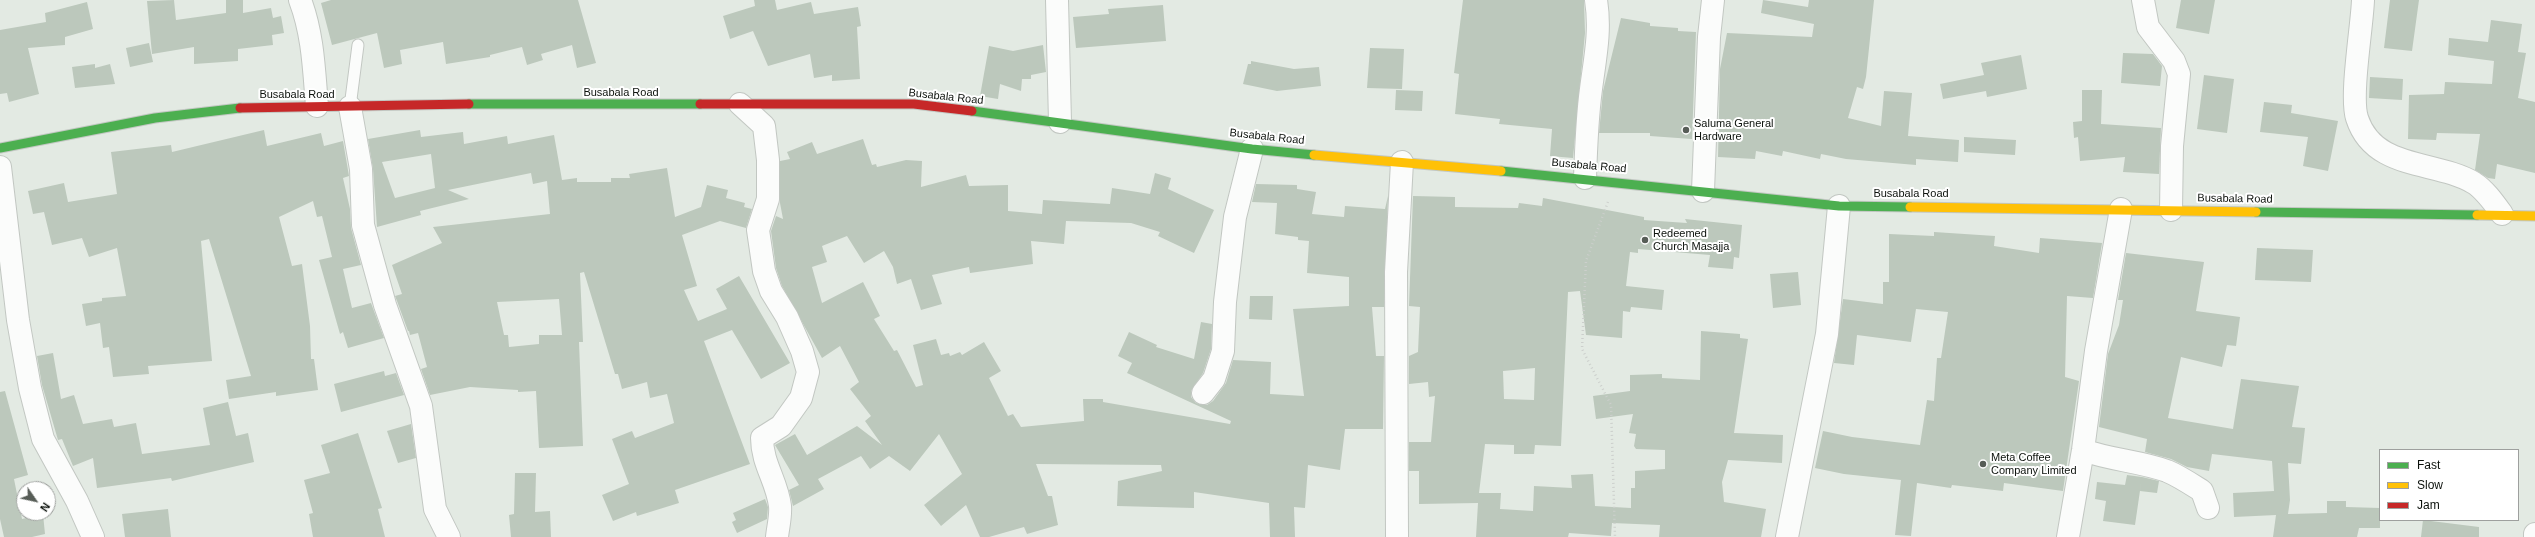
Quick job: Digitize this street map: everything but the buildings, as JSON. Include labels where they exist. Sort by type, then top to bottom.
[{"type":"street","points":[[300,0],[309,31],[317,106]]},
{"type":"street","points":[[1057,0],[1060,122]]},
{"type":"street","points":[[1585,178],[1591,89],[1599,41],[1599,21],[1596,0]]},
{"type":"street","points":[[1703,191],[1709,37],[1713,0]]},
{"type":"street","points":[[2143,0],[2148,27],[2174,61],[2179,74],[2172,146],[2171,210]]},
{"type":"street","points":[[2363,0],[2356,91],[2357,117],[2363,131],[2384,152],[2396,159],[2474,183],[2502,214]]},
{"type":"street","name":"Busabala Road","points":[[0,148],[155,118],[241,108],[317,106],[350,107],[435,104],[914,104],[1060,122],[1252,149],[1615,180],[1839,206],[2502,214],[2535,216]]},
{"type":"street","points":[[740,104],[764,126],[768,160],[768,199],[758,230],[764,271],[771,292],[787,317],[808,372],[801,398],[781,426],[762,438],[762,454],[772,478],[780,507],[777,537]]},
{"type":"street","points":[[350,107],[361,169],[363,225],[385,305],[421,406],[435,509],[449,537]]},
{"type":"street","points":[[1202,393],[1214,379],[1222,357],[1235,217],[1252,149]]},
{"type":"street","points":[[1397,537],[1396,287],[1402,162]]},
{"type":"street","points":[[0,167],[17,313],[30,388],[43,439],[77,501],[93,537]]},
{"type":"street","points":[[1787,537],[1827,334],[1839,206]]},
{"type":"street","points":[[2068,537],[2083,450],[2096,352],[2122,209]]},
{"type":"street","points":[[2083,450],[2104,458],[2131,462],[2167,472],[2202,491],[2208,508]]},
{"type":"lane","points":[[350,107],[358,45]]},
{"type":"path","points":[[1615,180],[1586,261],[1582,349],[1612,405],[1615,537]]},
{"type":"traffic: fast","points":[[469,104],[700,104]]},
{"type":"traffic: fast","points":[[0,148],[155,118],[240,108]]},
{"type":"traffic: fast","points":[[972,111],[1252,149],[1314,155]]},
{"type":"traffic: fast","points":[[1501,171],[1839,206],[1910,207]]},
{"type":"traffic: fast","points":[[2256,212],[2477,215]]},
{"type":"traffic: slow","points":[[1314,155],[1501,171]]},
{"type":"traffic: slow","points":[[1910,207],[2256,212]]},
{"type":"traffic: slow","points":[[2477,215],[2535,216]]},
{"type":"traffic: jam","points":[[240,108],[469,104]]},
{"type":"traffic: jam","points":[[700,104],[914,104],[972,111]]},
{"type":"place","name":"Saluma General Hardware","points":[[1686,130]]},
{"type":"place","name":"Redeemed Church Masajja","points":[[1645,240]]},
{"type":"place","name":"Meta Coffee Company Limited","points":[[1983,464]]}]
